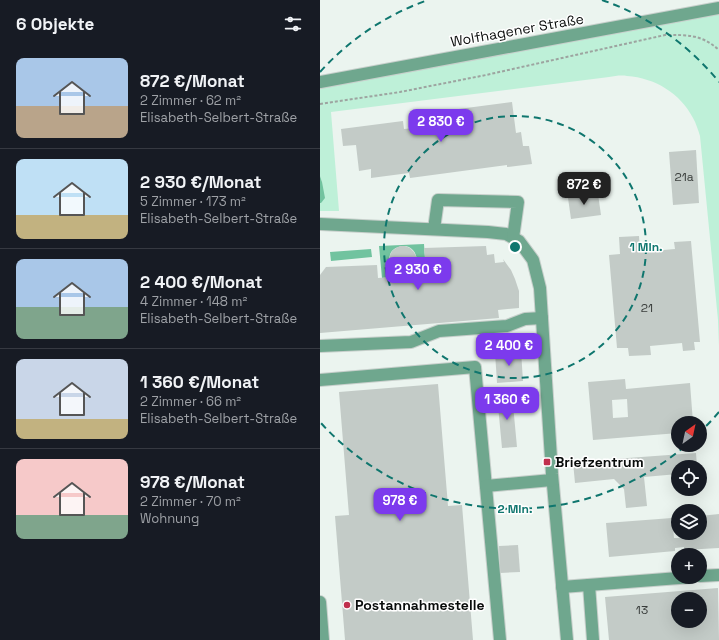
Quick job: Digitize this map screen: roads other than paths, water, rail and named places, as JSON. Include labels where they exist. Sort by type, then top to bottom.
[{"type":"street","name":"Wolfhagener Straße","points":[[320,82],[719,8]]},
{"type":"street","points":[[434,229],[438,200],[518,202],[513,238]]},
{"type":"street","points":[[320,224],[506,234],[519,241],[532,260],[540,288],[552,480],[567,640]]},
{"type":"street","points":[[320,346],[411,342],[439,331],[507,326],[525,319],[542,318]]},
{"type":"street","points":[[320,380],[475,367],[500,640]]},
{"type":"street","points":[[486,486],[552,480]]},
{"type":"street","points":[[707,576],[719,575]]},
{"type":"street","points":[[562,587],[671,579]]},
{"type":"street","points":[[589,585],[593,640]]},
{"type":"street","points":[[320,602],[322,635]]},
{"type":"place","name":"Briefzentrum","points":[[547,462]]},
{"type":"place","name":"Postannahmestelle","points":[[347,605]]}]
